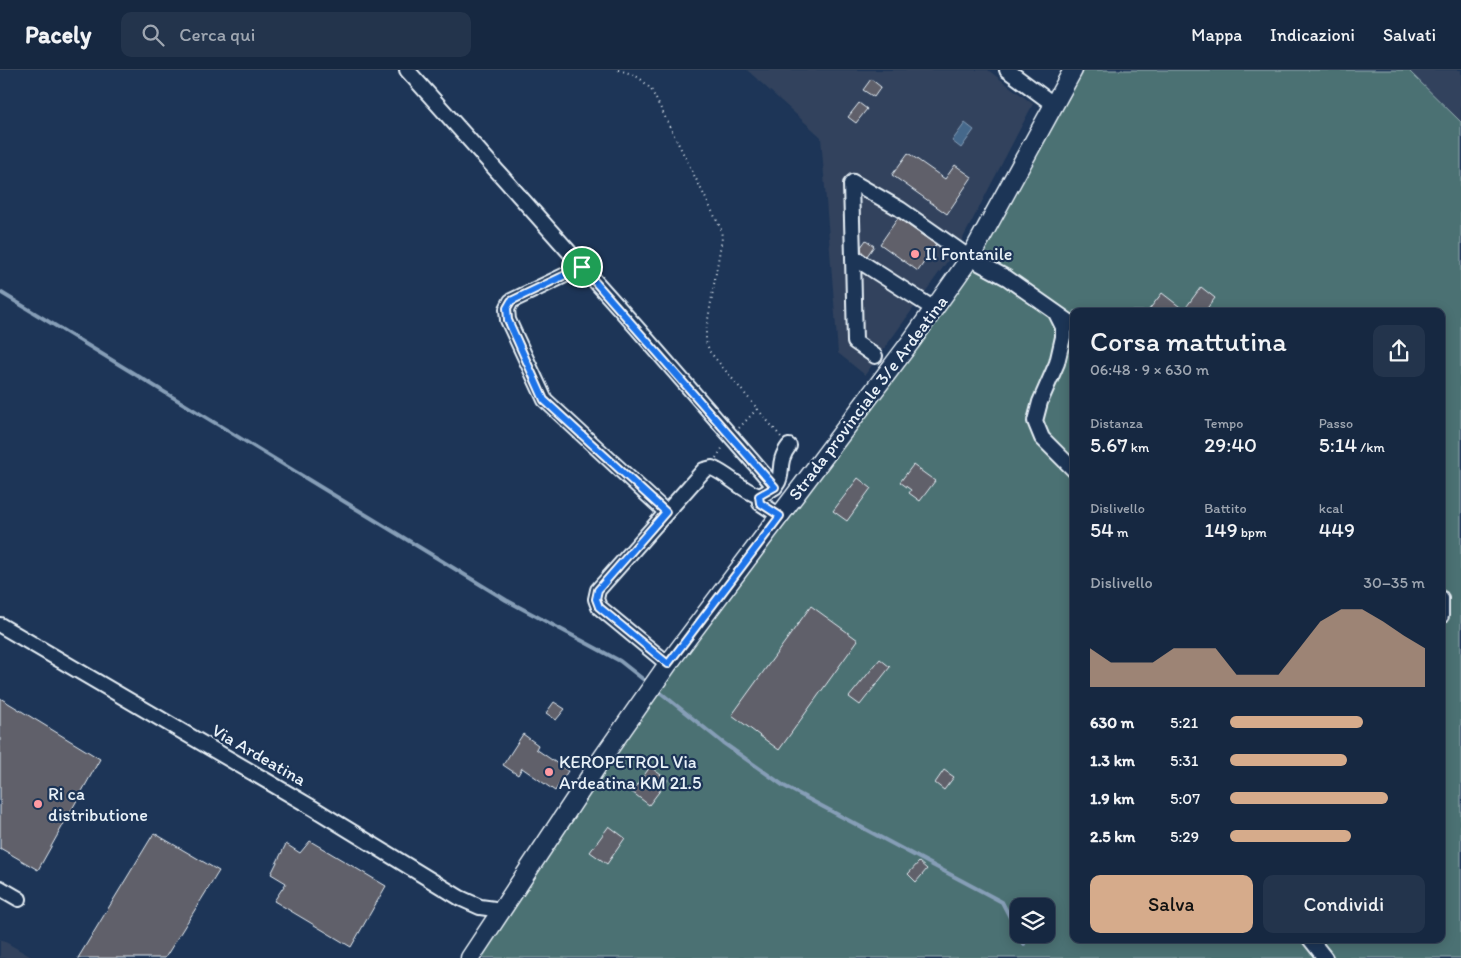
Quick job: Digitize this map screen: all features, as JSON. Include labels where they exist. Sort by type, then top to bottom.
[{"type":"main road","name":"Strada provinciale 3/e Ardeatina","points":[[470,958],[668,664],[934,309],[970,258],[1073,70]]},
{"type":"street","points":[[407,70],[775,487]]},
{"type":"street","points":[[1007,70],[1053,104]]},
{"type":"street","points":[[875,356],[855,342],[851,184],[855,182],[900,209],[970,258],[1007,278],[1070,322]]},
{"type":"street","points":[[853,257],[934,309]]},
{"type":"street","points":[[582,267],[511,301],[507,308],[508,320],[544,400],[666,512]]},
{"type":"street","points":[[1055,312],[1062,324],[1064,337],[1057,363],[1040,402],[1035,421],[1042,438],[1070,466]]},
{"type":"street","points":[[668,664],[599,607],[596,599],[598,590],[704,470],[712,468],[720,471],[746,492],[759,496],[775,487],[780,481],[781,460],[789,446]]},
{"type":"street","points":[[759,496],[760,503],[780,516]]},
{"type":"street","name":"Via Ardeatina","points":[[0,625],[404,862],[460,898],[480,907],[502,910]]},
{"type":"street","points":[[0,888],[19,900]]},
{"type":"street","points":[[1313,943],[1325,958]]},
{"type":"path","points":[[618,70],[643,79],[652,91],[721,229],[722,238],[706,331],[710,352],[789,446]]},
{"type":"shaded area","points":[[747,70],[988,70],[1033,104],[960,244],[865,375],[838,353],[821,137]]},
{"type":"shaded area","points":[[1408,70],[1461,70],[1461,122]]},
{"type":"shaded area","points":[[965,123],[974,130],[961,148],[952,141]]},
{"type":"shaded area","points":[[0,939],[9,944],[33,958],[0,958]]},
{"type":"green space","points":[[1073,70],[1408,70],[1461,122],[1461,958],[470,958],[502,910],[934,309]]},
{"type":"building","points":[[871,79],[881,87],[874,97],[863,90]]},
{"type":"building","points":[[859,103],[867,109],[856,123],[848,117]]},
{"type":"building","points":[[908,153],[945,179],[955,165],[972,177],[947,214],[892,175]]},
{"type":"building","points":[[898,218],[936,245],[918,271],[880,244]]},
{"type":"building","points":[[866,240],[874,246],[867,256],[862,252],[861,247]]},
{"type":"building","points":[[1201,287],[1215,298],[1207,308],[1185,308]]},
{"type":"building","points":[[1162,293],[1181,308],[1150,308]]},
{"type":"building","points":[[913,465],[935,481],[920,501],[909,493],[911,490],[900,482]]},
{"type":"building","points":[[858,478],[871,488],[847,521],[833,511]]},
{"type":"building","points":[[811,606],[858,640],[779,750],[732,715]]},
{"type":"building","points":[[880,659],[890,667],[860,705],[849,697]]},
{"type":"building","name":"Ri ca distributione","points":[[0,698],[100,759],[38,870],[0,848]]},
{"type":"building","points":[[554,702],[565,709],[556,720],[546,713]]},
{"type":"building","points":[[523,734],[538,745],[536,749],[568,771],[555,791],[522,768],[518,775],[503,765]]},
{"type":"building","points":[[650,767],[668,780],[649,805],[632,792]]},
{"type":"building","points":[[944,770],[954,777],[944,790],[935,783]]},
{"type":"building","points":[[609,826],[625,838],[607,864],[590,852]]},
{"type":"building","points":[[154,833],[219,871],[165,958],[78,958]]},
{"type":"building","points":[[310,841],[386,886],[351,947],[274,901],[286,883],[271,874],[286,844],[300,853]]},
{"type":"building","points":[[919,862],[927,869],[916,882],[908,874]]},
{"type":"waterway","points":[[0,292],[506,600],[620,661],[644,680]]},
{"type":"waterway","points":[[661,693],[722,742],[784,786],[1002,902],[1024,944]]},
{"type":"place","name":"Il Fontanile","points":[[915,254]]},
{"type":"place","name":"KEROPETROL Via Ardeatina KM 21.5","points":[[549,772]]},
{"type":"place","name":"Ri ca distributione","points":[[38,804]]},
{"type":"route","points":[[582,267],[764,472],[775,487],[759,496],[760,503],[780,516],[668,664],[599,607],[596,599],[598,590],[666,512],[544,400],[508,320],[507,308],[511,301],[582,267]]}]
